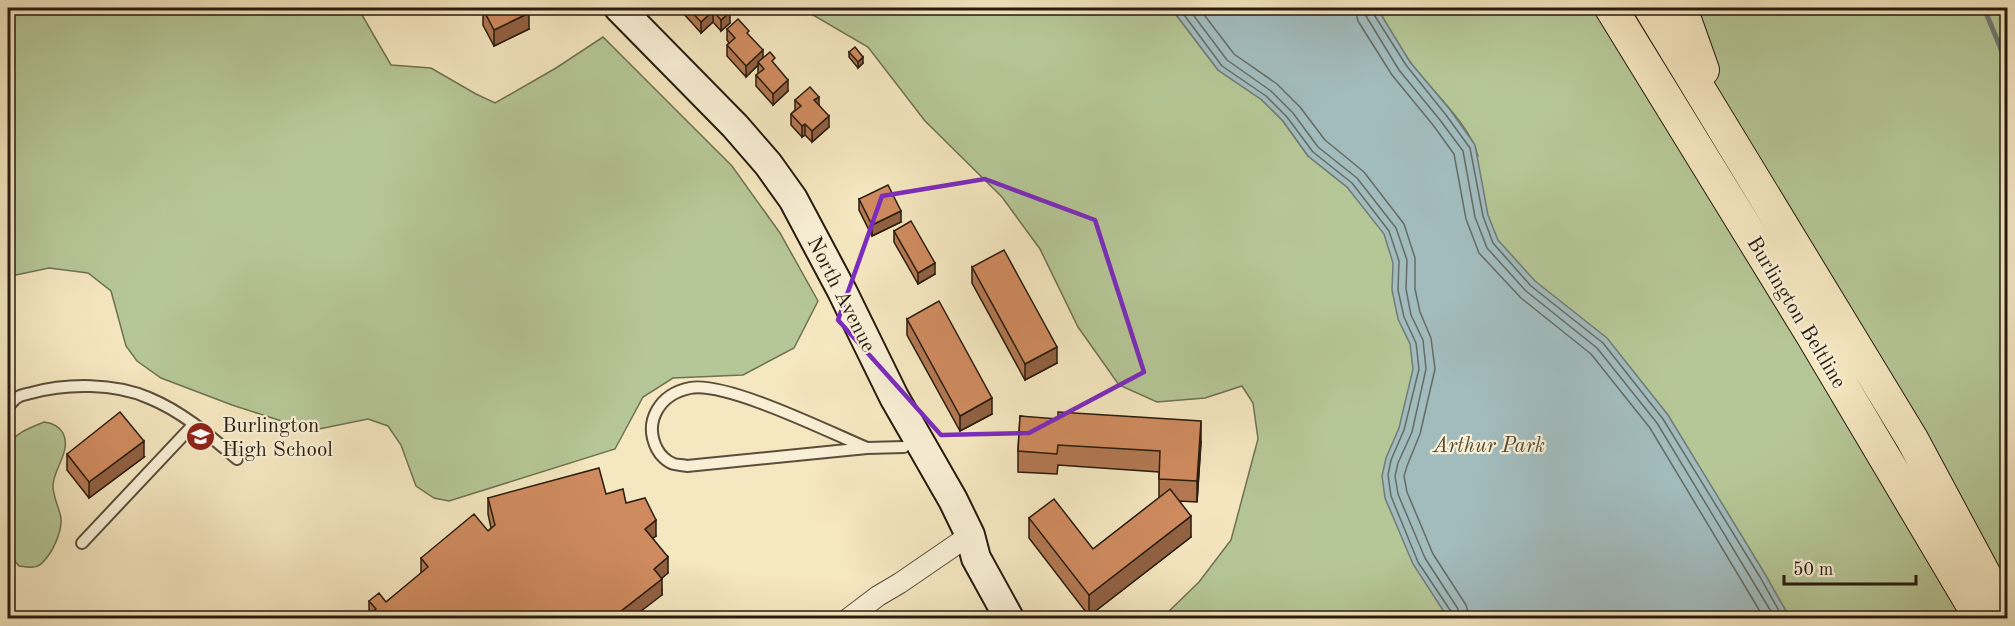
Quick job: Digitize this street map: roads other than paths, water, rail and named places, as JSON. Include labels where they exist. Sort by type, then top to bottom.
[{"type":"main road","name":"North Avenue","points":[[619,8],[735,126],[768,164],[793,199],[842,291],[894,397],[953,500],[970,535],[976,558],[1009,618]]},
{"type":"main road","name":"Burlington Beltline","points":[[1611,8],[1812,335],[1980,618]]},
{"type":"main road","name":"Burlington Beltline","points":[[1650,8],[1912,439],[2007,618]]},
{"type":"main road","points":[[1681,8],[1703,71],[1769,206]]},
{"type":"street","points":[[849,618],[970,535]]},
{"type":"lane","points":[[8,407],[18,397],[52,388],[69,385],[110,389],[148,398],[194,424],[237,459]]},
{"type":"lane","points":[[867,448],[737,395],[713,389],[691,388],[674,393],[659,406],[651,422],[652,439],[660,455],[673,464],[687,466],[867,448],[904,447]]},
{"type":"lane","points":[[82,543],[194,424]]},
{"type":"water","name":"Arthur Park","points":[[1171,8],[1377,8],[1410,62],[1451,111],[1475,145],[1488,215],[1498,240],[1535,281],[1607,338],[1668,415],[1790,618],[1448,618],[1413,564],[1385,498],[1382,476],[1386,458],[1399,428],[1413,369],[1410,344],[1398,319],[1392,290],[1393,263],[1384,234],[1347,187],[1308,156],[1283,121],[1262,100],[1218,70]]},
{"type":"waterway","points":[[1984,8],[2008,66]]},
{"type":"place","name":"Burlington High School","points":[[201,437]]}]
